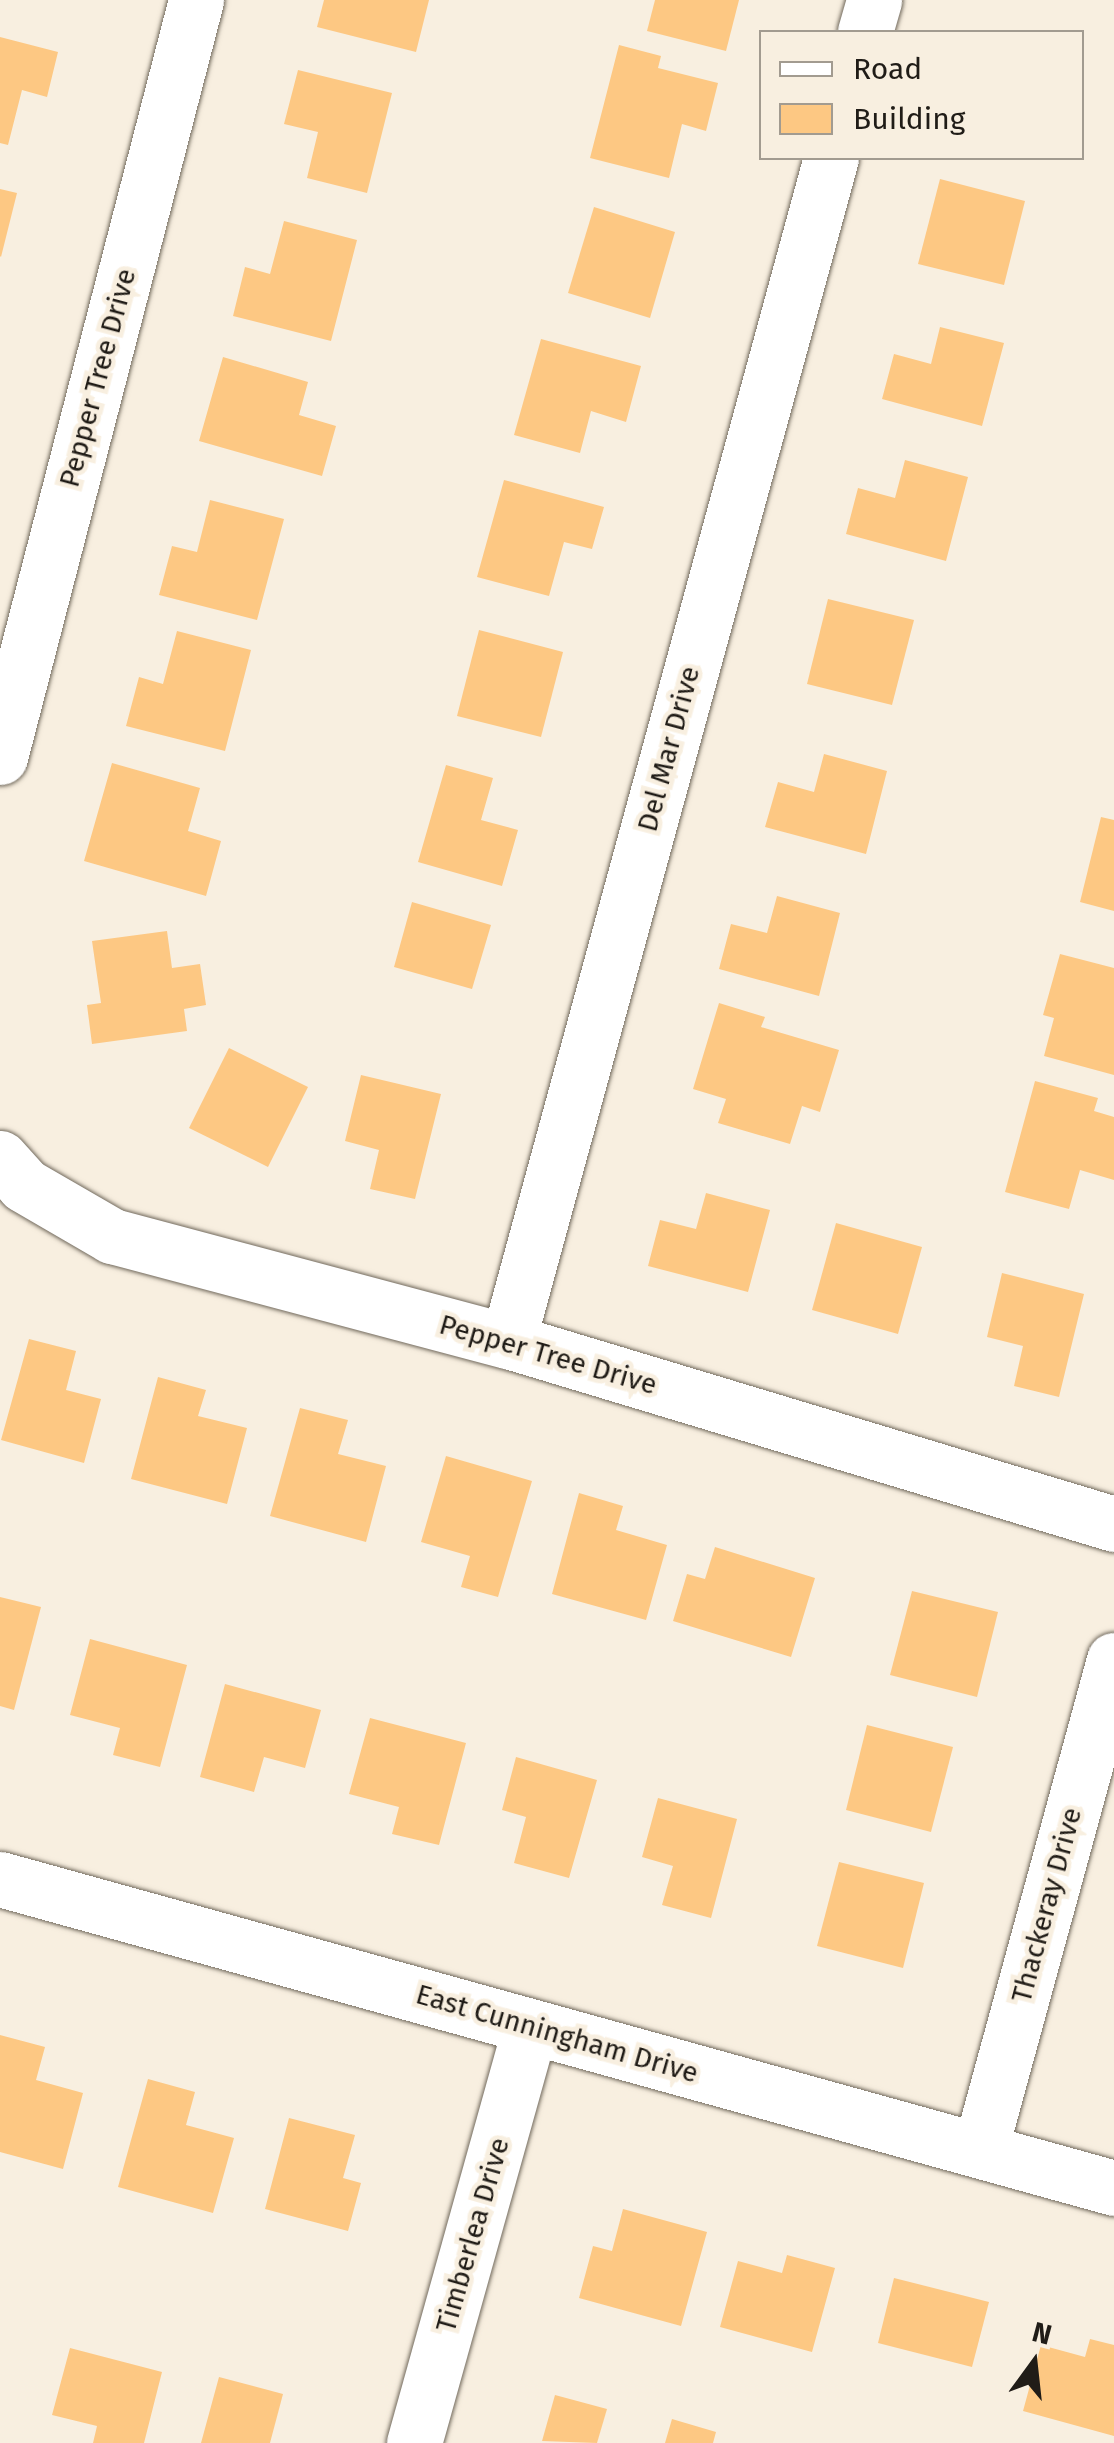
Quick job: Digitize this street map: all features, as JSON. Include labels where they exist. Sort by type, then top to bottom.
[{"type":"street","name":"Pepper Tree Drive","points":[[0,757],[196,0]]},
{"type":"street","points":[[866,30],[874,0]]},
{"type":"street","name":"Del Mar Drive","points":[[508,1341],[830,160]]},
{"type":"street","name":"Pepper Tree Drive","points":[[8,1180],[112,1236],[508,1341],[1114,1524]]},
{"type":"street","name":"Thackeray Drive","points":[[980,2150],[1114,1660]]},
{"type":"street","name":"East Cunningham Drive","points":[[0,1878],[1114,2188]]},
{"type":"street","name":"Timberlea Drive","points":[[414,2443],[530,2027]]},
{"type":"building","points":[[324,0],[429,0],[416,52],[317,27]]},
{"type":"building","points":[[655,0],[739,0],[726,51],[647,31]]},
{"type":"building","points":[[0,37],[58,52],[47,97],[22,90],[8,145],[0,143]]},
{"type":"building","points":[[619,45],[661,56],[658,68],[718,83],[706,131],[682,124],[669,178],[590,158]]},
{"type":"building","points":[[298,70],[392,93],[367,193],[307,178],[318,132],[284,124]]},
{"type":"building","points":[[940,179],[1025,201],[1004,285],[918,264]]},
{"type":"building","points":[[0,189],[17,193],[1,257],[0,256]]},
{"type":"building","points":[[594,207],[675,232],[650,318],[568,293]]},
{"type":"building","points":[[284,221],[357,240],[331,341],[233,316],[245,267],[270,274]]},
{"type":"building","points":[[940,327],[1004,343],[982,426],[882,399],[894,354],[931,364]]},
{"type":"building","points":[[541,339],[641,366],[626,422],[591,411],[580,453],[514,435]]},
{"type":"building","points":[[223,357],[308,382],[299,415],[336,426],[322,476],[199,441]]},
{"type":"building","points":[[905,460],[968,477],[946,561],[846,534],[858,488],[895,498]]},
{"type":"building","points":[[504,480],[604,507],[592,549],[564,542],[549,596],[477,577]]},
{"type":"building","points":[[210,500],[284,519],[257,620],[159,595],[172,546],[197,552]]},
{"type":"building","points":[[828,599],[914,620],[892,705],[807,684]]},
{"type":"building","points":[[479,630],[563,652],[541,737],[457,716]]},
{"type":"building","points":[[177,631],[251,650],[225,751],[126,726],[139,677],[163,684]]},
{"type":"building","points":[[824,754],[887,771],[866,854],[765,827],[778,782],[814,792]]},
{"type":"building","points":[[112,763],[200,788],[188,831],[221,841],[206,896],[84,861]]},
{"type":"building","points":[[446,765],[493,778],[481,820],[518,830],[502,886],[418,862]]},
{"type":"building","points":[[1101,817],[1114,820],[1114,911],[1080,902]]},
{"type":"building","points":[[777,896],[840,913],[819,996],[719,969],[731,924],[767,933]]},
{"type":"building","points":[[412,902],[491,925],[472,989],[394,967]]},
{"type":"building","points":[[167,931],[172,968],[200,964],[206,1005],[184,1009],[187,1031],[92,1044],[87,1005],[101,1003],[92,941]]},
{"type":"building","points":[[1060,954],[1114,968],[1114,1075],[1044,1056],[1054,1018],[1043,1015]]},
{"type":"building","points":[[719,1003],[765,1017],[761,1027],[839,1050],[820,1112],[802,1106],[790,1144],[718,1123],[726,1099],[693,1089]]},
{"type":"building","points":[[229,1048],[308,1087],[268,1167],[189,1128]]},
{"type":"building","points":[[361,1075],[441,1094],[415,1199],[370,1189],[379,1150],[345,1141]]},
{"type":"building","points":[[1035,1081],[1098,1098],[1094,1111],[1114,1117],[1114,1180],[1080,1170],[1069,1209],[1005,1192]]},
{"type":"building","points":[[706,1193],[770,1210],[748,1292],[648,1266],[660,1220],[696,1229]]},
{"type":"building","points":[[836,1223],[922,1247],[898,1334],[812,1310]]},
{"type":"building","points":[[1002,1273],[1084,1294],[1059,1397],[1014,1386],[1023,1346],[987,1337]]},
{"type":"building","points":[[29,1339],[76,1351],[66,1390],[101,1399],[84,1463],[1,1440]]},
{"type":"building","points":[[158,1377],[206,1390],[198,1416],[247,1428],[227,1504],[131,1479]]},
{"type":"building","points":[[300,1408],[348,1420],[338,1454],[386,1466],[366,1542],[270,1516]]},
{"type":"building","points":[[446,1456],[532,1481],[498,1597],[461,1587],[470,1556],[421,1542]]},
{"type":"building","points":[[579,1493],[623,1506],[616,1530],[667,1545],[646,1620],[552,1594]]},
{"type":"building","points":[[715,1547],[815,1578],[791,1657],[673,1621],[687,1574],[705,1579]]},
{"type":"building","points":[[912,1591],[998,1612],[977,1697],[890,1675]]},
{"type":"building","points":[[0,1597],[41,1607],[14,1710],[0,1706]]},
{"type":"building","points":[[90,1639],[187,1665],[160,1767],[113,1755],[120,1728],[70,1715]]},
{"type":"building","points":[[225,1684],[321,1710],[305,1768],[264,1757],[254,1792],[200,1777]]},
{"type":"building","points":[[370,1718],[466,1743],[439,1845],[392,1834],[399,1807],[349,1794]]},
{"type":"building","points":[[867,1725],[953,1747],[931,1832],[846,1810]]},
{"type":"building","points":[[516,1757],[597,1780],[569,1878],[514,1863],[526,1817],[502,1810]]},
{"type":"building","points":[[658,1798],[737,1819],[711,1918],[662,1905],[673,1866],[642,1857]]},
{"type":"building","points":[[839,1862],[924,1883],[903,1968],[817,1946]]},
{"type":"building","points":[[0,2035],[45,2047],[36,2080],[83,2093],[63,2169],[0,2152]]},
{"type":"building","points":[[148,2079],[195,2092],[186,2125],[234,2138],[213,2213],[118,2187]]},
{"type":"building","points":[[289,2118],[355,2135],[343,2178],[361,2183],[348,2231],[265,2209]]},
{"type":"building","points":[[623,2209],[707,2232],[681,2326],[579,2298],[593,2246],[612,2251]]},
{"type":"building","points":[[787,2255],[835,2268],[812,2352],[720,2327],[738,2261],[782,2273]]},
{"type":"building","points":[[894,2278],[989,2302],[972,2367],[878,2343]]},
{"type":"building","points":[[1090,2339],[1114,2345],[1114,2436],[1023,2411],[1041,2345],[1085,2357]]},
{"type":"building","points":[[70,2348],[162,2372],[144,2443],[93,2443],[97,2426],[52,2415]]},
{"type":"building","points":[[219,2377],[283,2394],[270,2443],[201,2443]]},
{"type":"building","points":[[555,2395],[607,2409],[597,2443],[542,2441]]},
{"type":"building","points":[[672,2419],[716,2432],[713,2443],[665,2443]]}]
